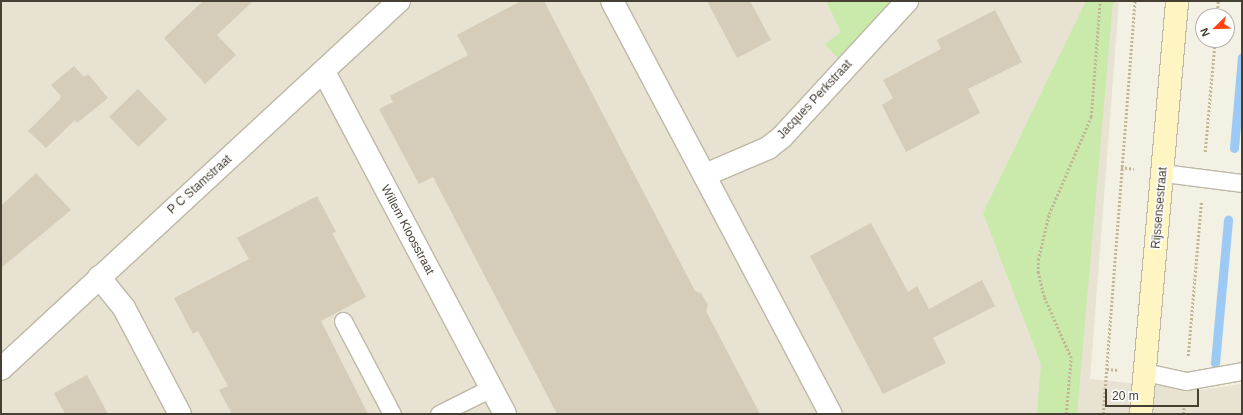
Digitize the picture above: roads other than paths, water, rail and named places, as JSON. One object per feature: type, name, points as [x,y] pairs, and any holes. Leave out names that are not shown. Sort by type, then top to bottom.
[{"type":"main road","name":"Rijssensestraat","points":[[1141,414],[1177,1]]},
{"type":"street","name":"P C Stamstraat","points":[[1,369],[99,277],[324,72],[399,1]]},
{"type":"street","points":[[612,1],[831,414]]},
{"type":"street","name":"Jacques Perkstraat","points":[[705,175],[768,148],[782,137],[907,1]]},
{"type":"street","name":"Willem Kloosstraat","points":[[324,72],[504,414]]},
{"type":"street","points":[[99,277],[124,308],[180,414]]},
{"type":"lane","points":[[1163,173],[1242,183]]},
{"type":"lane","points":[[343,321],[392,414]]},
{"type":"lane","points":[[1145,372],[1186,381],[1242,371]]},
{"type":"lane","points":[[440,414],[491,388]]},
{"type":"waterway","points":[[1234,148],[1242,57]]},
{"type":"waterway","points":[[1215,363],[1228,220]]}]
